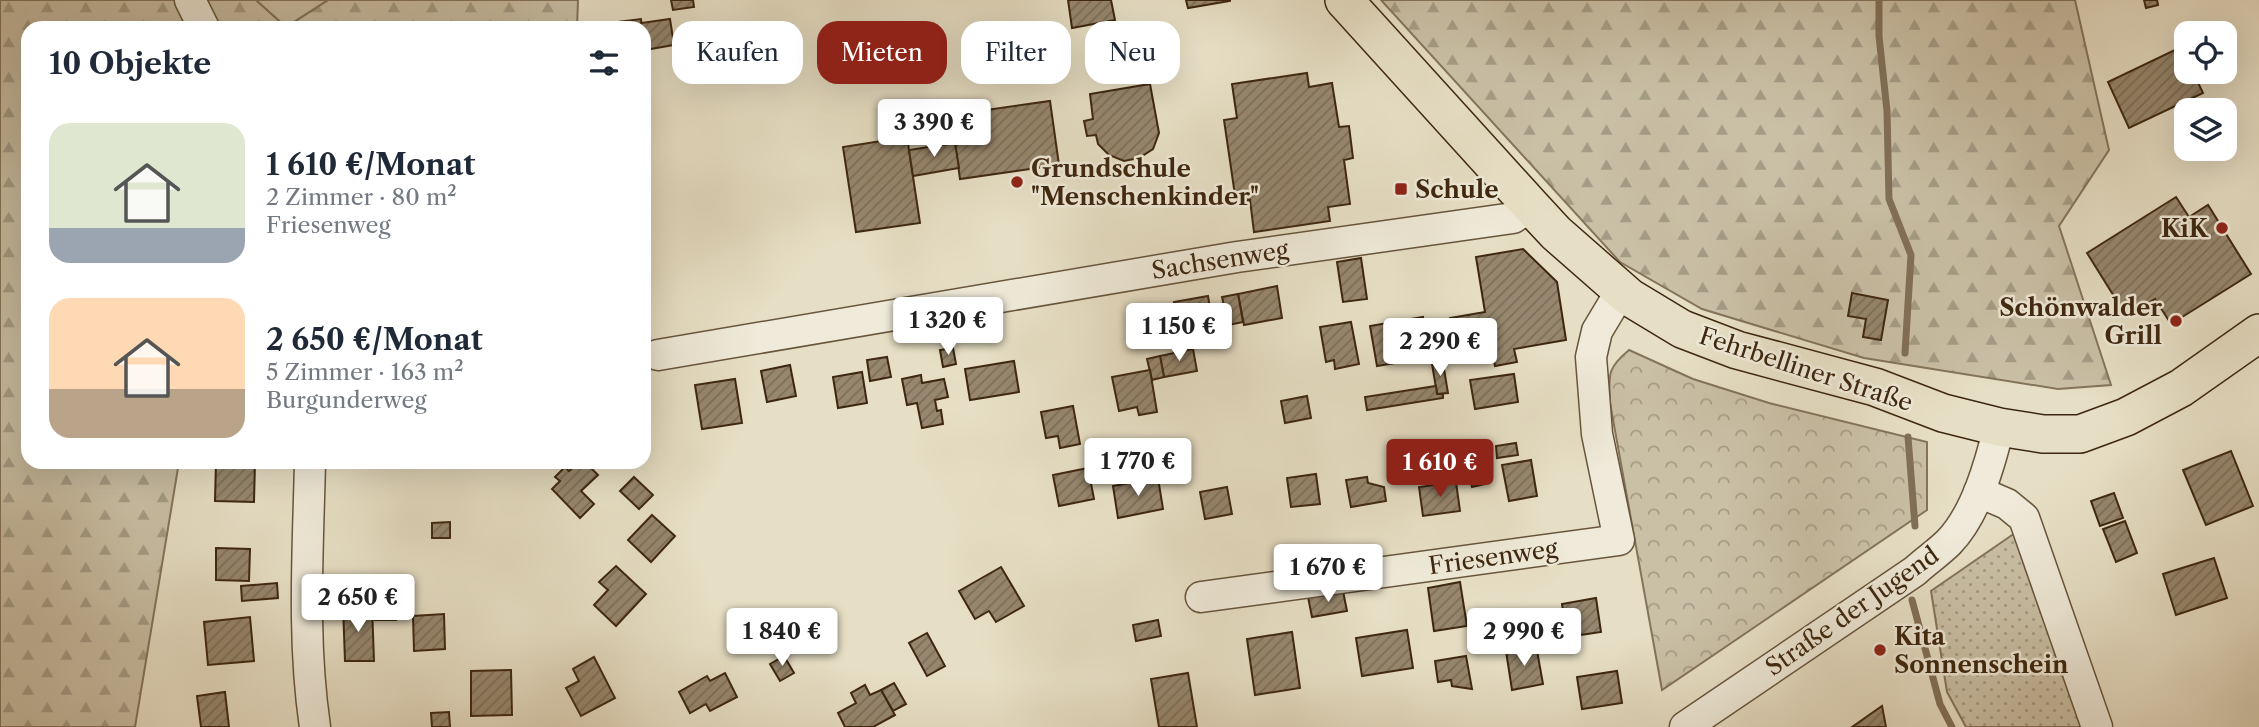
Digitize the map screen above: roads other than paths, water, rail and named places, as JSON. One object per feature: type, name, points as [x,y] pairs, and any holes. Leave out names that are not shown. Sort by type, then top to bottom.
[{"type":"main road","name":"Fehrbelliner Straße","points":[[1344,0],[1556,233],[1621,291],[1682,329],[1737,350],[1875,387],[1942,413],[1999,427],[2043,434],[2080,434],[2126,417],[2180,388],[2259,333]]},
{"type":"street","points":[[190,0],[200,21]]},
{"type":"street","name":"Sachsenweg","points":[[658,355],[1237,257],[1513,218],[1531,206]]},
{"type":"street","name":"Friesenweg","points":[[1201,597],[1619,540],[1597,434],[1591,357],[1597,331],[1621,291]]},
{"type":"street","name":"Straße der Jugend","points":[[1685,727],[1915,570],[1950,541],[1962,525],[1979,492],[1992,458],[1999,427]]},
{"type":"street","points":[[310,469],[306,603],[309,685],[315,727]]},
{"type":"street","points":[[1979,492],[2007,504],[2024,518],[2096,727]]},
{"type":"waterway","points":[[1879,0],[1879,36],[1887,111],[1889,199],[1911,255],[1905,353]]},
{"type":"waterway","points":[[1908,437],[1915,526]]},
{"type":"waterway","points":[[1912,600],[1940,704],[1952,727]]},
{"type":"place","name":"Grundschule \"Menschenkinder\"","points":[[1017,182]]},
{"type":"place","name":"Schule","points":[[1401,189]]},
{"type":"place","name":"KiK","points":[[2222,228]]},
{"type":"place","name":"Schönwalder Grill","points":[[2176,321]]},
{"type":"place","name":"Kita Sonnenschein","points":[[1880,650]]}]
